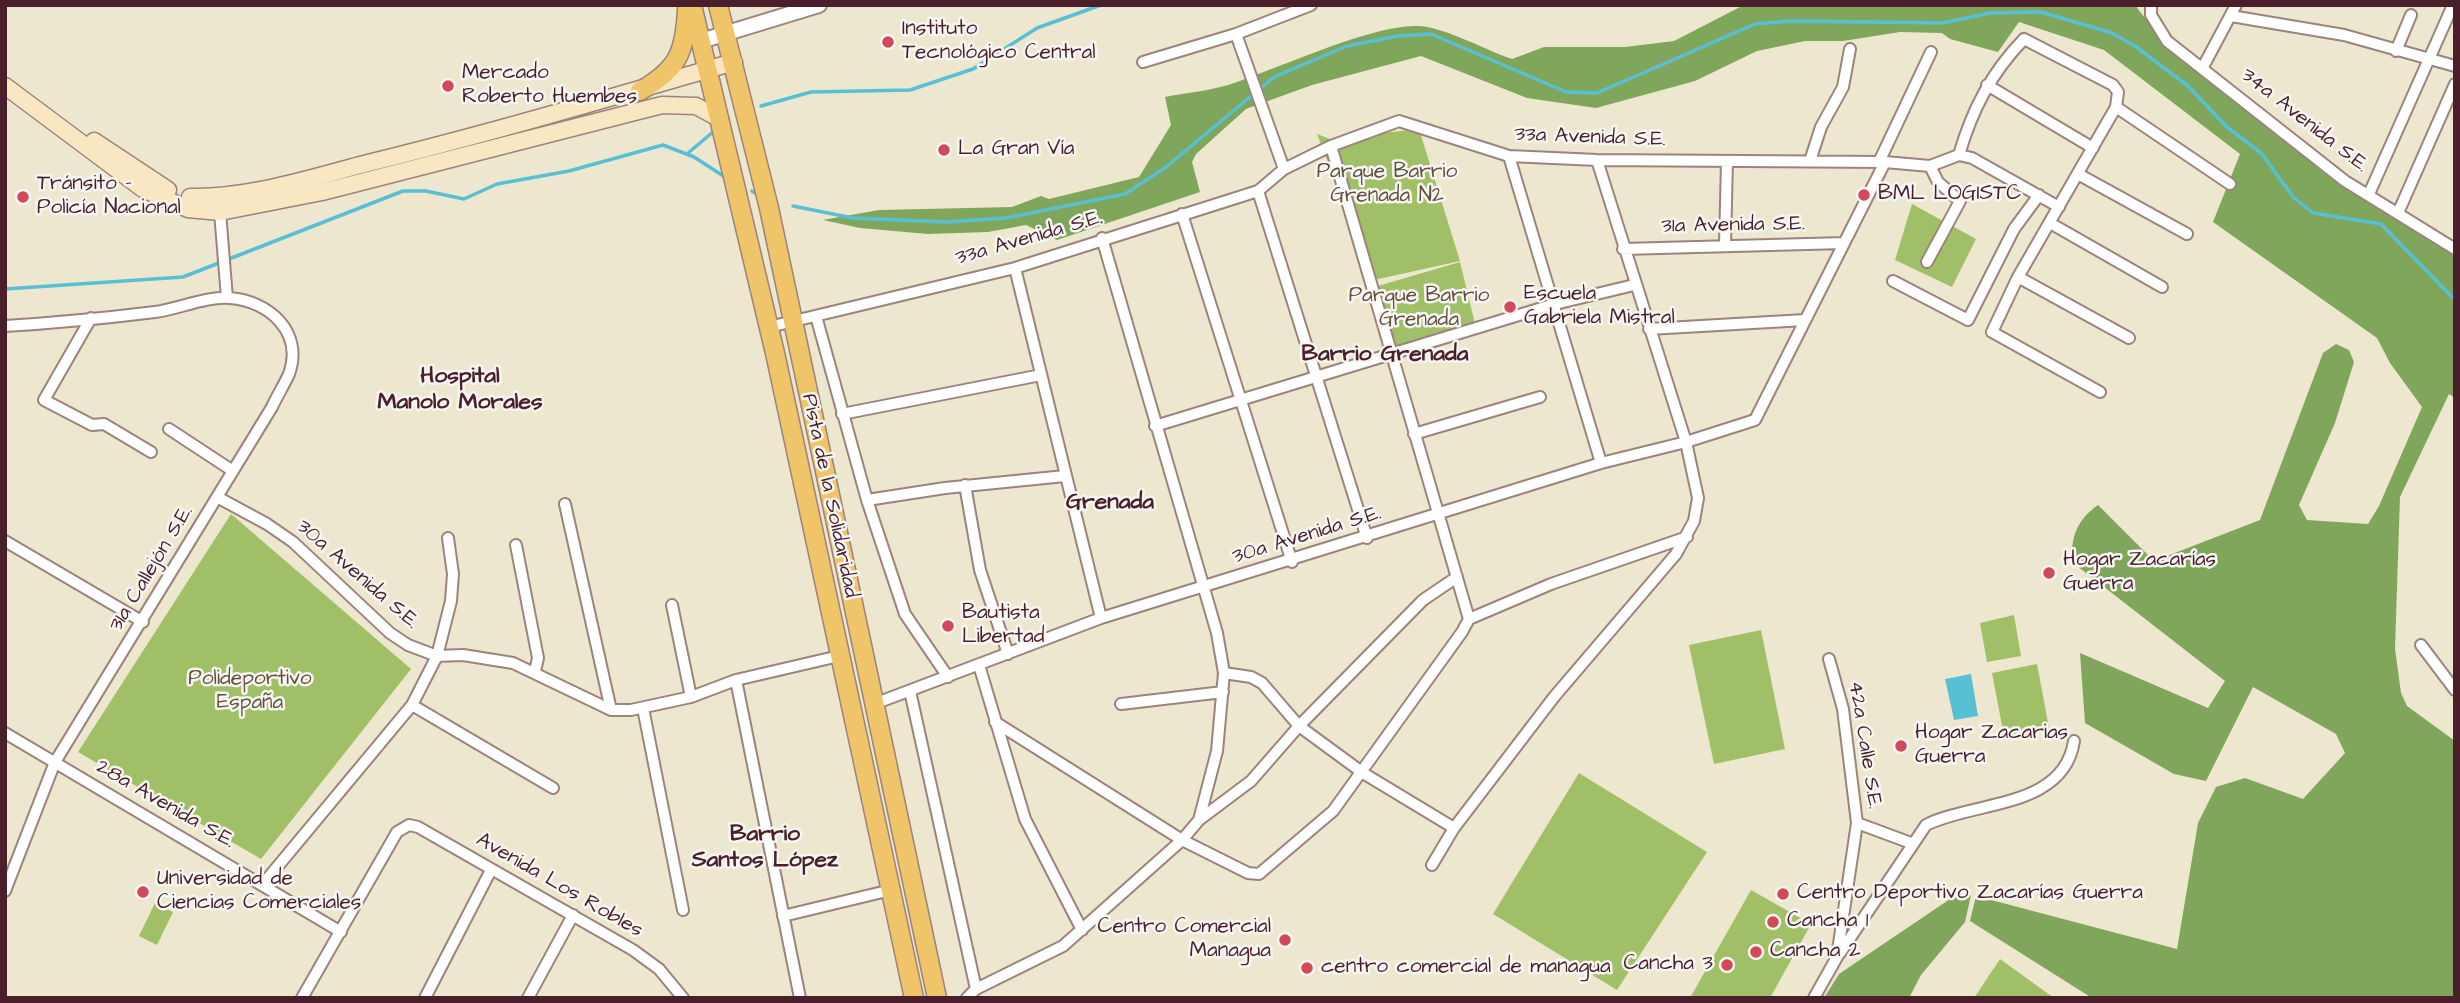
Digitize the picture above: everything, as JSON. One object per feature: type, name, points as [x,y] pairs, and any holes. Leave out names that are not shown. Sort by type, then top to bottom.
[{"type":"main road","name":"Pista de la Solidaridad","points":[[690,5],[701,41],[769,327],[914,998]]},
{"type":"main road","points":[[640,91],[670,71],[680,56],[690,5]]},
{"type":"main road","name":"Pista de la Solidaridad","points":[[718,5],[734,62],[793,321],[937,998]]},
{"type":"main road","points":[[190,197],[218,197],[252,191],[640,91],[734,62]]},
{"type":"main road","points":[[5,74],[133,169],[172,192],[215,206],[220,212]]},
{"type":"main road","points":[[5,86],[143,189],[188,209],[220,212],[322,192],[662,105],[696,106],[720,119]]},
{"type":"main road","points":[[220,212],[252,191]]},
{"type":"street","points":[[701,41],[819,5]]},
{"type":"street","points":[[1143,62],[1236,34],[1311,5]]},
{"type":"street","name":"34a Avenida S.E.","points":[[2151,5],[2151,16],[2162,37],[2203,66],[2345,181],[2454,247]]},
{"type":"street","points":[[2369,194],[2453,5]]},
{"type":"street","points":[[2203,66],[2233,10],[2344,35],[2455,66]]},
{"type":"street","points":[[2396,51],[2411,15]]},
{"type":"street","points":[[1236,34],[1284,169]]},
{"type":"street","points":[[2059,207],[1987,164],[1959,155],[1971,116],[1987,85],[2003,61],[2024,39],[2113,85],[2118,92],[2116,107],[2050,223],[2018,276],[1992,332],[2100,392]]},
{"type":"street","points":[[1810,161],[1821,127],[1843,87],[1850,49]]},
{"type":"street","points":[[1649,329],[1805,320],[1844,243],[1931,52]]},
{"type":"street","points":[[2398,213],[2455,84]]},
{"type":"street","points":[[1987,85],[2093,148]]},
{"type":"street","points":[[2116,107],[2230,184]]},
{"type":"street","name":"33a Avenida S.E.","points":[[769,327],[1014,268],[1102,238],[1258,191],[1284,169],[1331,146],[1399,121],[1509,156],[1597,160],[1882,162],[1930,166],[1959,155]]},
{"type":"street","points":[[1331,146],[1389,353],[1469,619]]},
{"type":"street","points":[[1509,156],[1601,463]]},
{"type":"street","points":[[1432,865],[1454,828],[1505,758],[1676,554],[1694,521],[1698,498],[1686,442],[1634,285],[1597,160]]},
{"type":"street","points":[[1725,245],[1727,161]]},
{"type":"street","points":[[1927,262],[1960,201],[1938,182],[1930,166]]},
{"type":"street","points":[[2078,174],[2187,234]]},
{"type":"street","points":[[1258,191],[1367,538]]},
{"type":"street","points":[[1893,281],[1968,320],[2014,229],[2039,195]]},
{"type":"street","points":[[5,326],[158,311],[227,298],[220,212]]},
{"type":"street","points":[[1182,214],[1292,562]]},
{"type":"street","points":[[2050,223],[2162,287]]},
{"type":"street","points":[[1102,238],[1217,633],[1224,673],[1217,751],[1199,820]]},
{"type":"street","name":"31a Avenida S.E.","points":[[1623,249],[1844,243]]},
{"type":"street","points":[[1014,268],[1101,618]]},
{"type":"street","points":[[2018,276],[2129,338]]},
{"type":"street","points":[[1155,426],[1555,304],[1634,285]]},
{"type":"street","name":"31a Callejón S.E.","points":[[5,891],[54,762],[143,622],[289,373],[291,338],[271,312],[247,301],[227,298]]},
{"type":"street","points":[[816,316],[867,500],[905,614],[948,677]]},
{"type":"street","points":[[92,318],[44,400],[92,425],[104,424],[151,452]]},
{"type":"street","name":"30a Avenida S.E.","points":[[874,704],[1101,618],[1292,562],[1601,463],[1686,442],[1755,420],[1805,320]]},
{"type":"street","points":[[842,414],[1041,375]]},
{"type":"street","points":[[1414,434],[1540,397]]},
{"type":"street","points":[[169,429],[233,471]]},
{"type":"street","points":[[867,500],[965,485],[1065,476]]},
{"type":"street","points":[[965,485],[980,570],[1008,654]]},
{"type":"street","name":"30a Avenida S.E.","points":[[217,497],[267,524],[293,542],[390,633],[408,645],[437,656],[463,655],[491,659],[535,671],[611,710]]},
{"type":"street","points":[[565,504],[611,710],[643,708],[691,697],[736,680],[839,656]]},
{"type":"street","points":[[995,723],[1182,840],[1248,873],[1259,873],[1323,822],[1363,773],[1469,619],[1551,584],[1687,537]]},
{"type":"street","points":[[263,884],[412,705],[437,656],[451,601],[453,574],[448,538]]},
{"type":"street","points":[[5,541],[143,622]]},
{"type":"street","points":[[516,545],[538,658],[535,671]]},
{"type":"street","points":[[967,998],[976,989],[1063,946],[1082,930],[1182,840],[1199,820],[1251,781],[1299,726],[1423,600],[1457,577]]},
{"type":"street","points":[[673,605],[691,697]]},
{"type":"street","points":[[2421,645],[2452,687]]},
{"type":"street","name":"42a Calle S.E.","points":[[1814,998],[1837,957],[1857,823],[1843,709],[1829,659]]},
{"type":"street","points":[[979,665],[1030,830],[1082,930]]},
{"type":"street","points":[[2452,687],[2455,672]]},
{"type":"street","points":[[1224,673],[1251,677],[1262,683],[1299,726],[1363,773],[1454,828]]},
{"type":"street","points":[[736,680],[800,998]]},
{"type":"street","points":[[910,691],[976,989]]},
{"type":"street","points":[[1121,704],[1223,692]]},
{"type":"street","points":[[412,705],[553,788]]},
{"type":"street","points":[[643,708],[683,910]]},
{"type":"street","name":"28a Avenida S.E.","points":[[5,733],[341,932]]},
{"type":"street","points":[[1837,957],[1926,825],[1949,814],[1998,807],[2026,795],[2059,775],[2071,760],[2074,741]]},
{"type":"street","points":[[1857,823],[1911,844]]},
{"type":"street","name":"Avenida Los Robles","points":[[341,932],[397,832],[404,826],[418,827],[573,915],[659,968],[683,998]]},
{"type":"street","points":[[425,998],[491,870]]},
{"type":"street","points":[[783,916],[891,890]]},
{"type":"street","points":[[528,998],[573,915]]},
{"type":"street","points":[[302,998],[341,932]]},
{"type":"green space","points":[[1744,5],[2136,5],[2167,39],[2197,66],[2330,171],[2373,199],[2455,241],[2455,398],[2449,394],[2400,497],[2395,649],[2401,693],[2407,706],[2455,741],[2455,998],[2092,998],[1970,921],[1976,896],[2177,949],[2198,823],[2216,787],[2245,778],[2303,799],[2345,753],[2336,734],[2253,687],[2206,781],[2174,774],[2085,723],[2080,653],[2208,708],[2225,681],[2072,562],[2074,536],[2085,517],[2098,505],[2154,561],[2260,520],[2323,353],[2336,344],[2349,350],[2354,362],[2335,423],[2299,505],[2307,520],[2368,524],[2379,506],[2422,407],[2390,363],[2377,338],[2213,222],[2240,154],[2104,50],[2019,22],[1998,52],[1950,39],[1942,33],[1900,32],[1843,41],[1805,41],[1757,51],[1695,81],[1596,108],[1527,98],[1421,56],[1312,85],[1246,109],[1196,154],[1192,162],[1200,192],[1057,240],[1026,225],[988,232],[928,234],[860,228],[823,220],[879,210],[1012,207],[1041,196],[1049,199],[1139,177],[1171,125],[1165,97],[1228,85],[1328,47],[1384,30],[1408,26],[1427,27],[1512,59],[1544,47],[1625,47],[1674,41]]},
{"type":"green space","name":"Parque Barrio Grenada N2","points":[[1419,129],[1460,261],[1374,280],[1317,134],[1330,139]]},
{"type":"green space","points":[[1912,204],[1976,239],[1952,287],[1895,260]]},
{"type":"green space","name":"Parque Barrio Grenada","points":[[1460,262],[1476,328],[1389,353],[1371,288]]},
{"type":"green space","name":"Polideportivo España","points":[[231,514],[411,669],[261,859],[78,752]]},
{"type":"green space","points":[[2014,615],[2021,656],[1987,662],[1980,623]]},
{"type":"green space","points":[[1761,630],[1785,749],[1714,764],[1689,645]]},
{"type":"green space","points":[[2037,664],[2049,728],[2004,736],[1992,673]]},
{"type":"green space","points":[[1579,773],[1707,852],[1617,990],[1493,914]]},
{"type":"green space","points":[[1751,890],[1811,924],[1770,998],[1690,998]]},
{"type":"green space","points":[[1971,895],[1965,922],[1921,975],[1909,998],[1824,998],[1839,974],[1953,897]]},
{"type":"green space","points":[[155,903],[173,912],[157,945],[139,936]]},
{"type":"green space","points":[[2000,959],[2054,998],[1974,998]]},
{"type":"water","points":[[1971,674],[1978,716],[1954,720],[1945,679]]},
{"type":"waterway","points":[[761,106],[811,92],[910,90],[973,69],[1037,28],[1101,5]]},
{"type":"waterway","points":[[793,206],[853,218],[946,222],[1006,218],[1125,194],[1166,167],[1274,77],[1347,46],[1398,36],[1431,34],[1566,92],[1597,93],[1755,24],[1790,21],[1943,23],[1990,13],[2041,12],[2112,33],[2135,46],[2188,86],[2227,127],[2262,154],[2293,197],[2313,213],[2381,224],[2455,300]]},
{"type":"waterway","points":[[688,153],[713,132]]},
{"type":"waterway","points":[[5,289],[183,277],[403,191],[426,191],[464,199],[497,184],[569,171],[663,145],[694,157],[725,177]]},
{"type":"place","name":"Instituto Tecnológico Central","points":[[888,42]]},
{"type":"place","name":"Mercado Roberto Huembes","points":[[448,86]]},
{"type":"place","name":"La Gran Vía","points":[[944,150]]},
{"type":"place","name":"BML LOGISTC","points":[[1864,195]]},
{"type":"place","name":"Tránsito - Policía Nacional","points":[[23,197]]},
{"type":"place","name":"Escuela Gabriela Mistral","points":[[1510,307]]},
{"type":"place","name":"Hogar Zacarías Guerra","points":[[2049,573]]},
{"type":"place","name":"Bautista Libertad","points":[[948,626]]},
{"type":"place","name":"Hogar Zacarias Guerra","points":[[1901,746]]},
{"type":"place","name":"Universidad de Ciencias Comerciales","points":[[143,892]]},
{"type":"place","name":"Centro Deportivo Zacarías Guerra","points":[[1783,894]]},
{"type":"place","name":"Cancha 1","points":[[1773,922]]},
{"type":"place","name":"Centro Comercial Managua","points":[[1285,940]]},
{"type":"place","name":"Cancha 2","points":[[1756,952]]},
{"type":"place","name":"Cancha 3","points":[[1727,965]]},
{"type":"place","name":"centro comercial de managua","points":[[1307,968]]},
{"type":"district","name":"Barrio Grenada","points":[[1385,355]]},
{"type":"district","name":"Hospital Manolo Morales","points":[[460,390]]},
{"type":"district","name":"Grenada","points":[[1110,503]]},
{"type":"district","name":"Barrio Santos López","points":[[765,848]]}]
